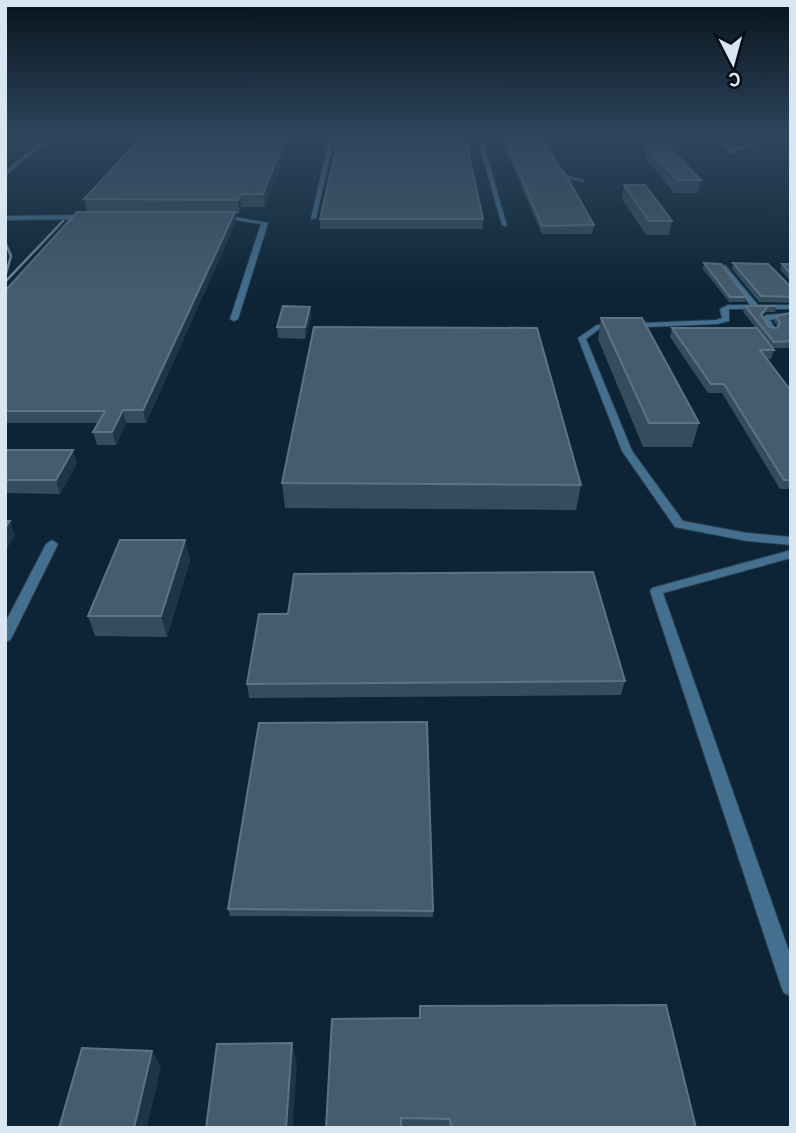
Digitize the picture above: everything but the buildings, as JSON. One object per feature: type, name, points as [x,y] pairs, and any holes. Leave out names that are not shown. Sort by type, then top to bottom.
[{"type":"lane","points":[[313,218],[320,190]]},
{"type":"lane","points":[[495,190],[505,225]]},
{"type":"lane","points":[[203,216],[230,216],[265,223],[233,319]]},
{"type":"lane","points":[[5,218],[98,217]]},
{"type":"lane","points":[[725,267],[756,307]]},
{"type":"lane","points":[[791,307],[728,307],[724,309],[726,319],[597,327],[582,338],[627,451],[679,524],[747,537],[791,541]]},
{"type":"lane","points":[[772,330],[766,320],[769,317],[791,315]]},
{"type":"lane","points":[[686,322],[693,331]]},
{"type":"lane","points":[[5,637],[52,544]]},
{"type":"lane","points":[[791,554],[656,592],[791,986]]},
{"type":"railway","points":[[5,282],[63,221]]},
{"type":"railway","points":[[5,242],[11,256],[5,277]]}]
